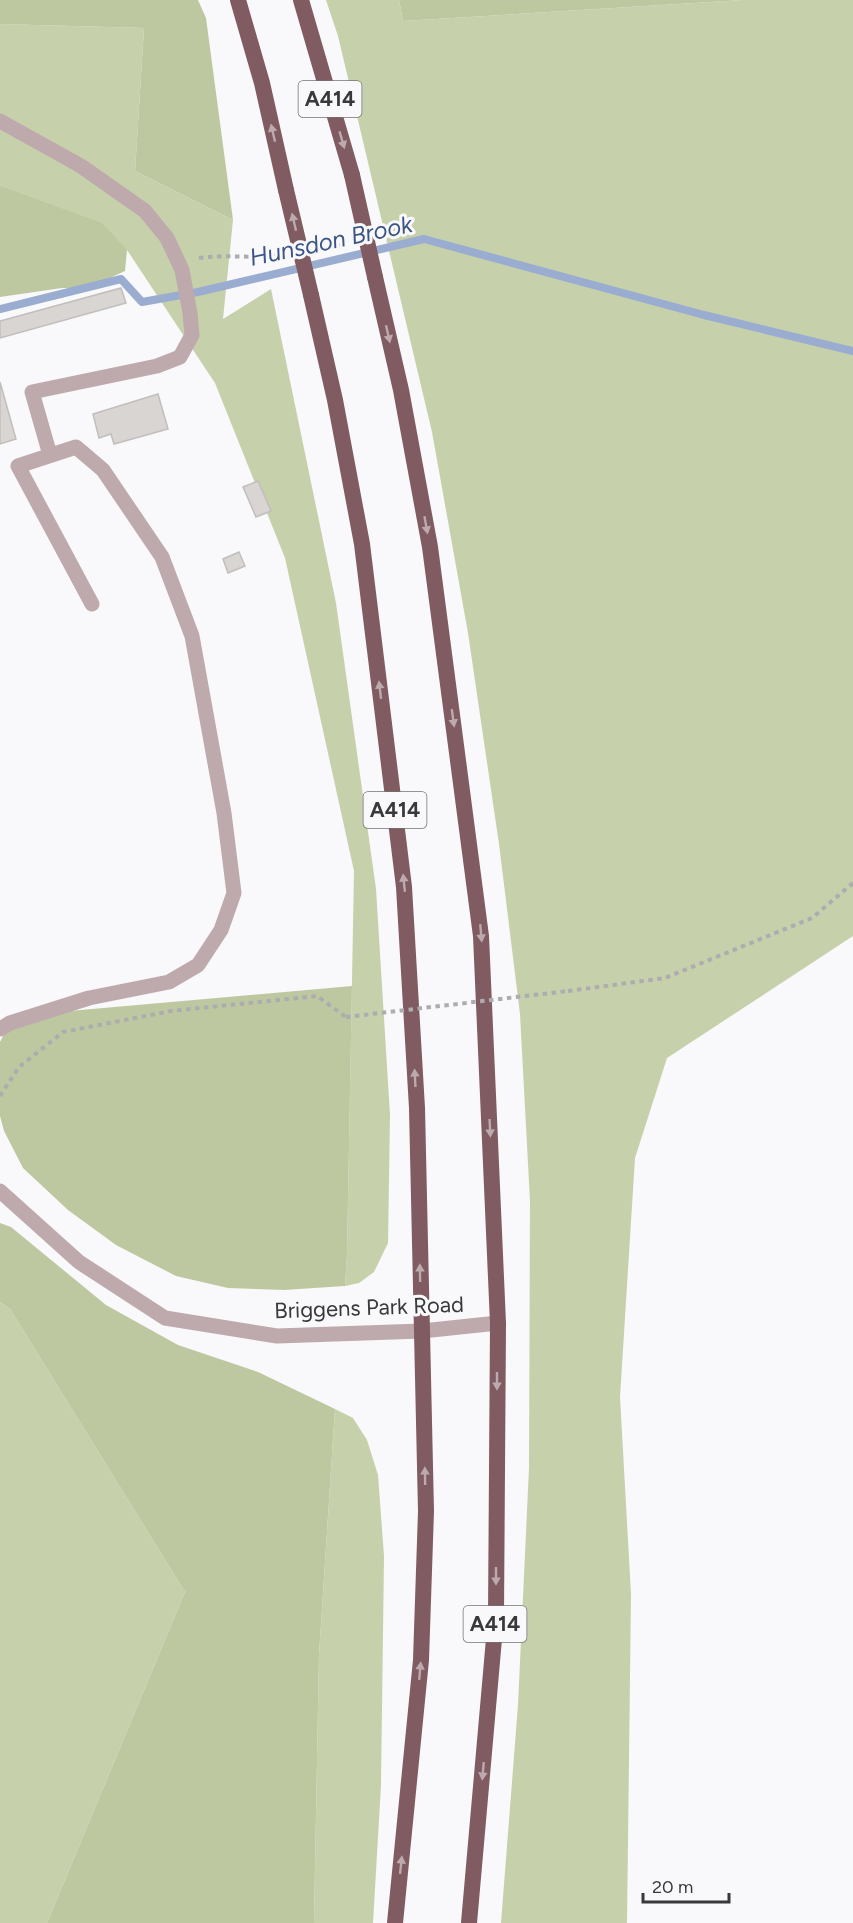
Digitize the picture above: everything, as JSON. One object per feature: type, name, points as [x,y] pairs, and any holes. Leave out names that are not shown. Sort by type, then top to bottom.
[{"type":"highway","name":"A414","points":[[238,0],[262,83],[335,400],[362,544],[404,887],[417,1108],[426,1511],[421,1660],[395,1923]]},
{"type":"highway","name":"A414","points":[[301,0],[352,175],[401,390],[430,547],[481,936],[498,1323],[496,1616],[469,1923]]},
{"type":"street","points":[[0,121],[81,166],[145,211],[167,237],[182,270],[189,304],[192,335],[180,357],[158,366],[32,392],[50,455]]},
{"type":"street","points":[[0,1029],[10,1023],[89,998],[169,982],[198,965],[221,930],[234,893],[224,813],[192,636],[162,557],[103,470],[76,447],[18,466],[92,604]]},
{"type":"street","name":"Briggens Park Road","points":[[0,1191],[80,1262],[165,1318],[277,1336],[422,1331],[498,1323]]},
{"type":"path","points":[[0,1096],[19,1067],[63,1032],[171,1011],[317,996],[346,1017],[665,978],[812,918],[853,883]]},
{"type":"green space","points":[[0,0],[198,0],[206,18],[233,220],[135,171],[144,28],[0,24]]},
{"type":"green space","points":[[326,0],[399,0],[403,21],[743,0],[853,0],[853,936],[667,1058],[635,1158],[620,1397],[631,1594],[627,1923],[501,1923],[518,1705],[529,1468],[530,1201],[520,1014],[499,844],[468,633],[432,432],[338,36]]},
{"type":"green space","points":[[399,0],[743,0],[403,21]]},
{"type":"green space","points":[[0,24],[144,28],[135,171],[233,220],[223,319],[271,289],[336,603],[376,889],[390,1115],[388,1243],[374,1272],[359,1283],[345,1286],[354,871],[285,558],[215,383],[127,250],[0,192]]},
{"type":"green space","points":[[0,186],[102,223],[127,250],[125,271],[88,288],[62,288],[0,297]]},
{"type":"green space","points":[[352,986],[345,1286],[284,1290],[228,1288],[176,1276],[116,1245],[68,1210],[23,1168],[4,1131],[0,1116],[0,1042],[13,1016]]},
{"type":"green space","points":[[0,1223],[11,1227],[106,1305],[178,1345],[258,1372],[335,1409],[319,1655],[314,1923],[47,1923],[185,1592],[10,1309],[0,1302]]},
{"type":"green space","points":[[0,1302],[10,1309],[185,1592],[47,1923],[0,1923]]},
{"type":"green space","points":[[335,1409],[353,1418],[367,1440],[378,1475],[384,1556],[381,1785],[373,1923],[314,1923],[319,1655]]},
{"type":"building","points":[[121,288],[126,303],[0,338],[0,321]]},
{"type":"building","points":[[0,382],[16,439],[0,444]]},
{"type":"building","points":[[158,394],[168,429],[114,444],[111,434],[99,438],[93,414]]},
{"type":"building","points":[[258,481],[271,511],[256,517],[243,487]]},
{"type":"building","points":[[239,552],[245,566],[228,573],[223,559]]},
{"type":"waterway","name":"Hunsdon Brook","points":[[0,309],[121,279],[142,302],[198,292],[424,239],[704,315],[853,351]]}]
